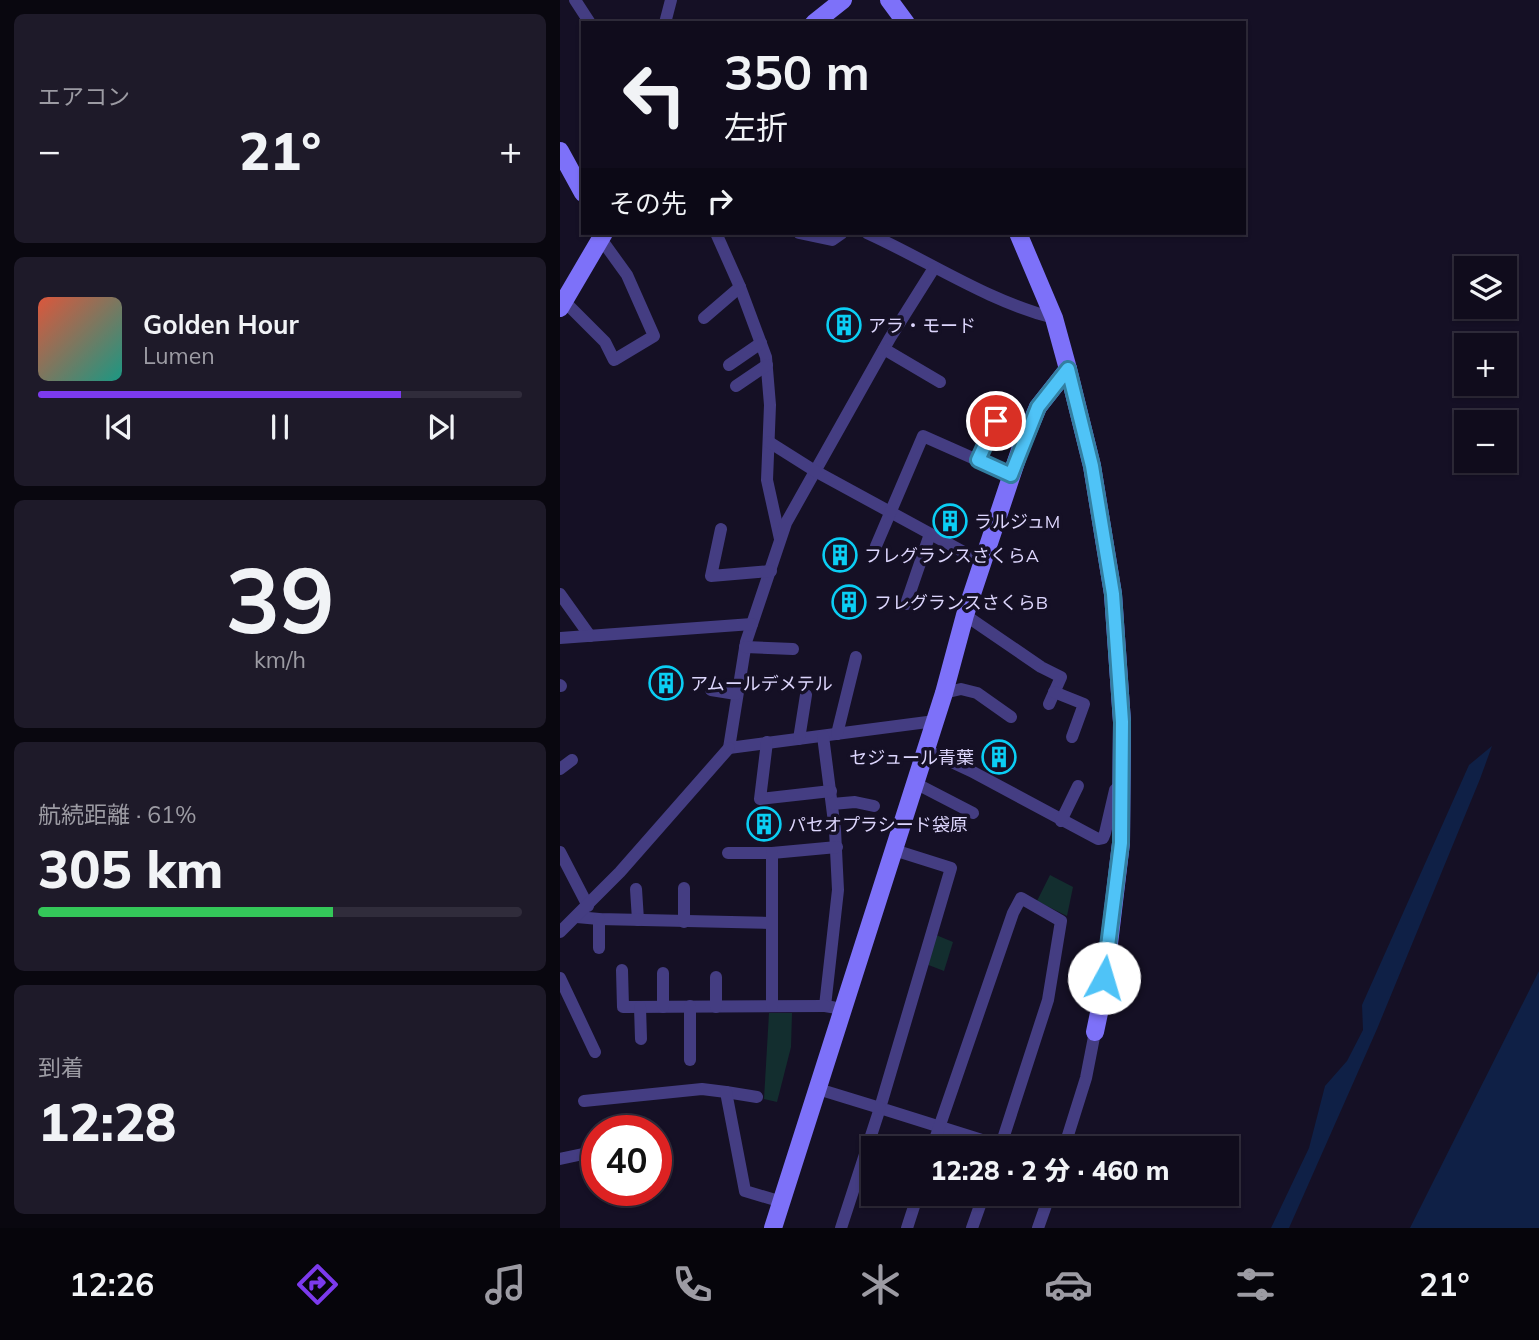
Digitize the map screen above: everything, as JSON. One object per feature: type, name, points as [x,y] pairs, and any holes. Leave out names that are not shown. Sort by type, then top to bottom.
[{"type":"street","points":[[575,0],[589,21]]},
{"type":"street","points":[[890,0],[905,21]]},
{"type":"street","points":[[665,21],[669,2]]},
{"type":"street","points":[[816,21],[833,3]]},
{"type":"street","points":[[560,151],[581,189]]},
{"type":"street","points":[[602,235],[562,305],[605,342],[614,360],[653,336],[627,275],[604,235]]},
{"type":"street","points":[[717,235],[740,287],[767,365],[770,405],[767,480],[780,540]]},
{"type":"street","points":[[808,235],[832,240],[839,235]]},
{"type":"street","points":[[871,235],[1026,311],[1054,318]]},
{"type":"street","points":[[1019,235],[1054,318],[1092,466],[1113,594],[1122,722],[1121,843],[1102,995],[1086,1078],[1068,1136]]},
{"type":"street","points":[[560,933],[588,906],[729,748],[745,647],[786,523],[884,349],[934,268]]},
{"type":"street","points":[[704,318],[740,287]]},
{"type":"street","points":[[729,365],[761,342]]},
{"type":"street","points":[[884,349],[940,382]]},
{"type":"street","points":[[736,386],[767,365]]},
{"type":"street","points":[[834,1007],[894,850],[944,693],[965,615],[1011,475],[1038,407],[1068,369]]},
{"type":"street","points":[[978,460],[1005,401]]},
{"type":"street","points":[[876,546],[923,436],[1011,475]]},
{"type":"street","points":[[769,442],[815,471],[982,562]]},
{"type":"street","points":[[721,529],[711,576],[771,571]]},
{"type":"street","points":[[906,604],[930,534]]},
{"type":"street","points":[[560,594],[590,636]]},
{"type":"street","points":[[965,615],[1041,667],[1061,677],[1051,698],[1084,704],[1078,730]]},
{"type":"street","points":[[560,638],[752,624]]},
{"type":"street","points":[[745,647],[793,649]]},
{"type":"street","points":[[837,734],[856,657]]},
{"type":"street","points":[[944,693],[961,689],[978,693],[1011,717]]},
{"type":"street","points":[[711,690],[736,694]]},
{"type":"street","points":[[799,739],[806,695]]},
{"type":"street","points":[[729,748],[935,722]]},
{"type":"street","points":[[774,1228],[818,1089],[834,1007],[837,847],[823,736]]},
{"type":"street","points":[[767,742],[760,799],[832,798],[874,806]]},
{"type":"street","points":[[926,750],[1098,839],[1103,838],[1115,790],[1121,784]]},
{"type":"street","points":[[560,769],[572,760]]},
{"type":"street","points":[[915,783],[973,813]]},
{"type":"street","points":[[1061,821],[1078,786]]},
{"type":"street","points":[[728,853],[772,853],[837,847]]},
{"type":"street","points":[[841,1228],[880,1108],[951,868],[894,850]]},
{"type":"street","points":[[560,852],[588,906]]},
{"type":"street","points":[[772,853],[772,1006]]},
{"type":"street","points":[[684,888],[684,922]]},
{"type":"street","points":[[636,889],[638,920]]},
{"type":"street","points":[[936,1136],[1013,913],[1021,898],[1061,920],[1048,1000],[1004,1136]]},
{"type":"street","points":[[577,917],[771,923]]},
{"type":"street","points":[[599,919],[599,948]]},
{"type":"street","points":[[622,970],[623,1007],[834,1007]]},
{"type":"street","points":[[663,973],[663,1007]]},
{"type":"street","points":[[560,978],[595,1052]]},
{"type":"street","points":[[716,978],[716,1007]]},
{"type":"street","points":[[690,1006],[690,1060]]},
{"type":"street","points":[[640,1007],[641,1039]]},
{"type":"street","points":[[584,1101],[702,1089],[757,1097]]},
{"type":"street","points":[[818,1089],[966,1136]]},
{"type":"street","points":[[726,1092],[745,1191],[782,1202]]},
{"type":"street","points":[[560,1159],[581,1154]]},
{"type":"street","points":[[907,1228],[914,1206]]},
{"type":"street","points":[[972,1228],[980,1206]]},
{"type":"street","points":[[1038,1228],[1045,1206]]},
{"type":"green space","points":[[1050,875],[1073,887],[1067,916],[1037,901]]},
{"type":"green space","points":[[936,935],[953,942],[944,971],[926,964]]},
{"type":"green space","points":[[769,1013],[792,1013],[791,1047],[777,1102],[764,1099]]},
{"type":"water","points":[[1492,746],[1377,1029],[1289,1228],[1271,1228],[1309,1148],[1325,1086],[1347,1061],[1363,1030],[1362,1005],[1469,765]]},
{"type":"water","points":[[1539,971],[1539,1228],[1410,1228]]},
{"type":"place","name":"アラ・モード","points":[[844,325]]},
{"type":"place","name":"ラルジュM","points":[[950,521]]},
{"type":"place","name":"フレグランスさくらA","points":[[840,555]]},
{"type":"place","name":"フレグランスさくらB","points":[[849,602]]},
{"type":"place","name":"アムールデメテル","points":[[666,683]]},
{"type":"place","name":"セジュール青葉","points":[[999,757]]},
{"type":"place","name":"パセオプラシード袋原","points":[[764,824]]},
{"type":"route","points":[[996,421],[978,460],[1011,475],[1038,407],[1068,369],[1092,466],[1113,594],[1122,722],[1121,843],[1104,978]]}]
